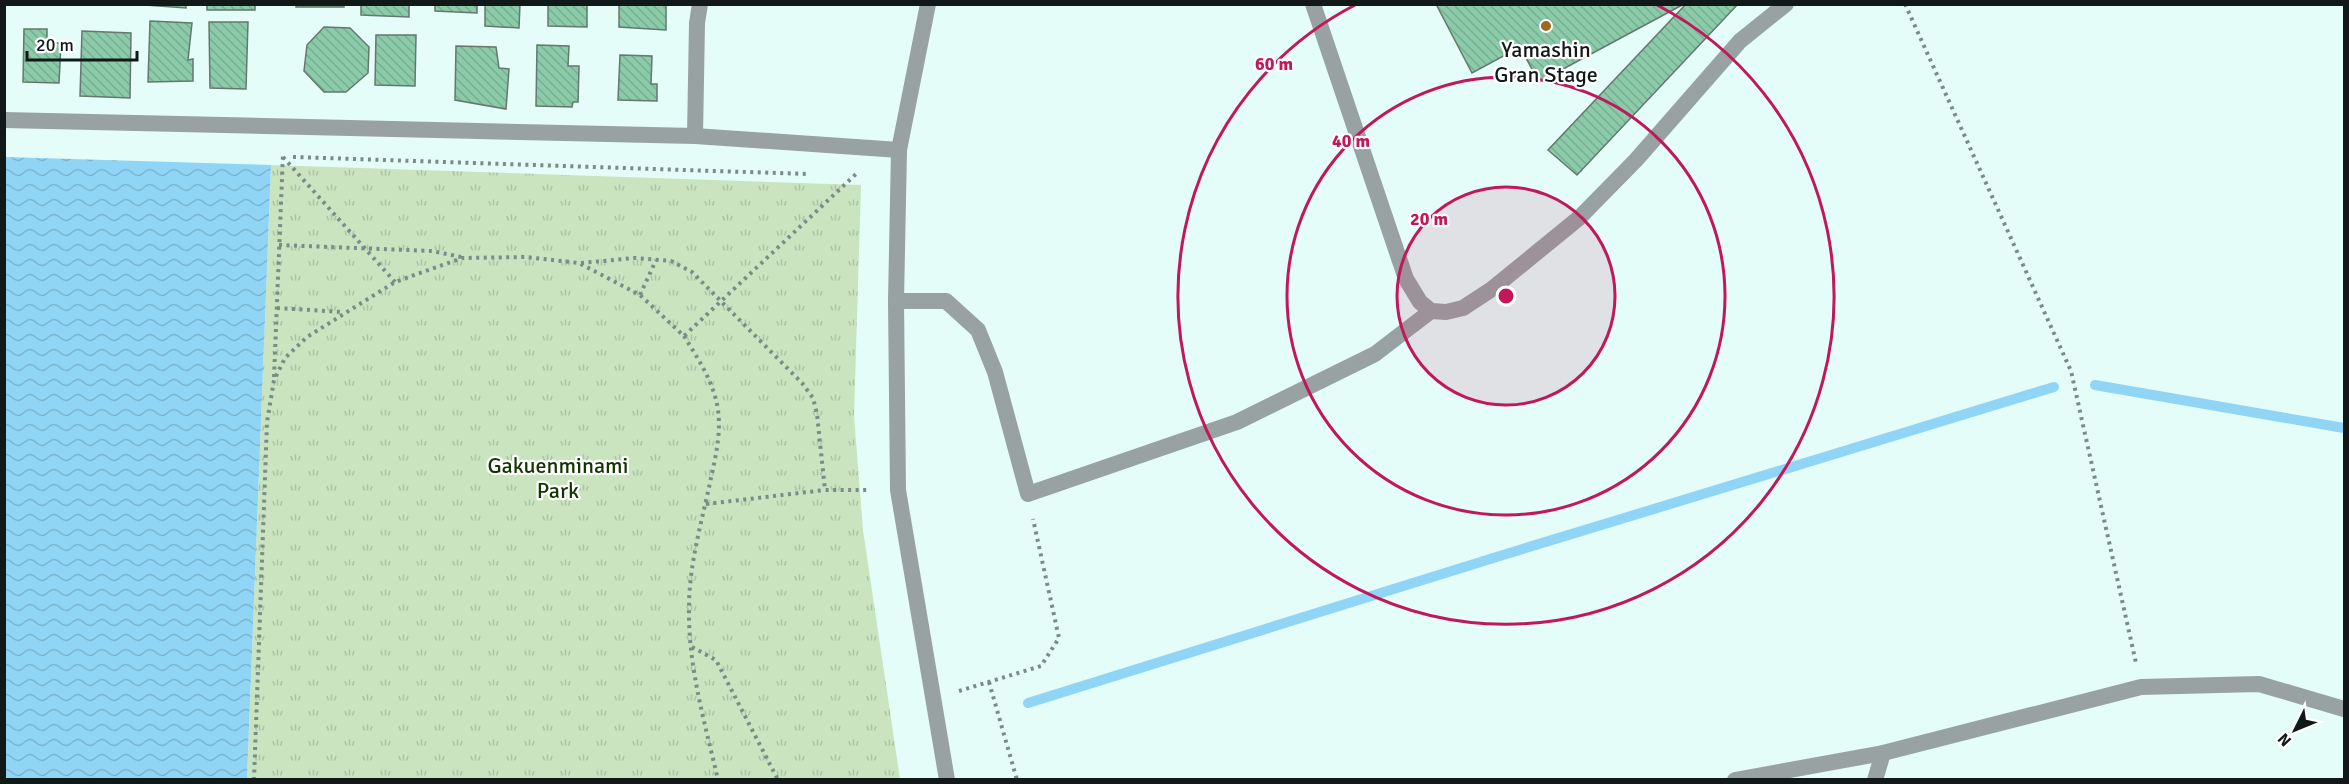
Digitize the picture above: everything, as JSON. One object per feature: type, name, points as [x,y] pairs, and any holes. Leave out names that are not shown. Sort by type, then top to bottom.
[{"type":"street","points":[[695,136],[697,23],[700,4]]},
{"type":"street","points":[[928,4],[899,150],[896,301],[898,490],[947,780]]},
{"type":"street","points":[[1313,4],[1406,279],[1420,302],[1431,311],[1446,312],[1463,308],[1492,289],[1579,218],[1636,160],[1740,41],[1786,4]]},
{"type":"street","points":[[4,120],[695,136],[899,150]]},
{"type":"street","points":[[896,301],[946,302],[978,330],[994,372],[1028,494],[1237,422],[1375,354],[1431,311]]},
{"type":"street","points":[[1735,780],[1883,753],[2141,687],[2259,684],[2344,709]]},
{"type":"street","points":[[1875,780],[1883,753]]},
{"type":"path","points":[[1905,4],[2071,371],[2141,687]]},
{"type":"path","points":[[254,780],[267,422],[274,380],[284,126]]},
{"type":"path","points":[[684,336],[864,167],[865,147]]},
{"type":"path","points":[[271,156],[808,174]]},
{"type":"path","points":[[283,156],[394,282]]},
{"type":"path","points":[[843,175],[855,175]]},
{"type":"path","points":[[279,245],[432,251],[462,258],[526,257],[579,263],[635,258],[671,261],[692,272],[802,383],[813,398],[817,414],[825,490]]},
{"type":"path","points":[[274,380],[285,358],[292,351],[307,337],[344,312],[394,282],[462,258]]},
{"type":"path","points":[[640,295],[656,260]]},
{"type":"path","points":[[579,263],[640,295],[684,336],[706,372],[718,409],[717,449],[692,563],[689,608],[695,678],[717,780]]},
{"type":"path","points":[[277,308],[344,312]]},
{"type":"path","points":[[706,504],[825,490],[898,490]]},
{"type":"path","points":[[933,699],[1041,666],[1059,638],[1028,494]]},
{"type":"path","points":[[691,647],[717,660],[778,780]]},
{"type":"path","points":[[989,682],[1017,780]]},
{"type":"green space","name":"Gakuenminami Park","points":[[271,165],[861,185],[854,416],[863,530],[900,779],[247,779]]},
{"type":"water","points":[[5,157],[271,165],[247,779],[5,779]]},
{"type":"building","points":[[131,4],[186,4],[186,8]]},
{"type":"building","points":[[207,4],[255,4],[255,10],[207,10]]},
{"type":"building","points":[[296,4],[344,4],[344,7],[296,7]]},
{"type":"building","points":[[361,4],[409,4],[409,17],[361,15]]},
{"type":"building","points":[[435,4],[477,4],[477,13],[435,11]]},
{"type":"building","points":[[485,4],[520,4],[519,28],[485,26]]},
{"type":"building","points":[[548,4],[587,4],[587,27],[548,26]]},
{"type":"building","points":[[619,4],[666,4],[666,30],[619,27]]},
{"type":"building","name":"Yamashin Gran Stage","points":[[1436,4],[1684,4],[1539,82],[1520,47],[1472,73]]},
{"type":"building","name":"Yamashin Gran Stage","points":[[1686,4],[1738,4],[1577,175],[1548,150]]},
{"type":"building","points":[[150,21],[192,23],[188,60],[193,59],[193,81],[148,82]]},
{"type":"building","points":[[209,22],[248,22],[246,89],[210,88]]},
{"type":"building","points":[[324,27],[350,28],[369,47],[368,73],[346,92],[324,92],[304,71],[307,45]]},
{"type":"building","points":[[24,29],[47,29],[47,43],[61,43],[59,83],[23,82]]},
{"type":"building","points":[[82,31],[131,33],[130,98],[80,96]]},
{"type":"building","points":[[376,35],[416,35],[415,86],[375,85]]},
{"type":"building","points":[[537,45],[569,46],[568,66],[579,66],[578,102],[573,102],[572,107],[536,106]]},
{"type":"building","points":[[456,46],[496,47],[499,68],[509,69],[506,109],[455,100]]},
{"type":"building","points":[[620,55],[652,56],[651,84],[657,84],[657,101],[618,100]]},
{"type":"waterway","points":[[2095,385],[2344,428]]},
{"type":"waterway","points":[[1028,703],[2054,387]]},
{"type":"place","name":"Yamashin Gran Stage","points":[[1546,26]]}]
